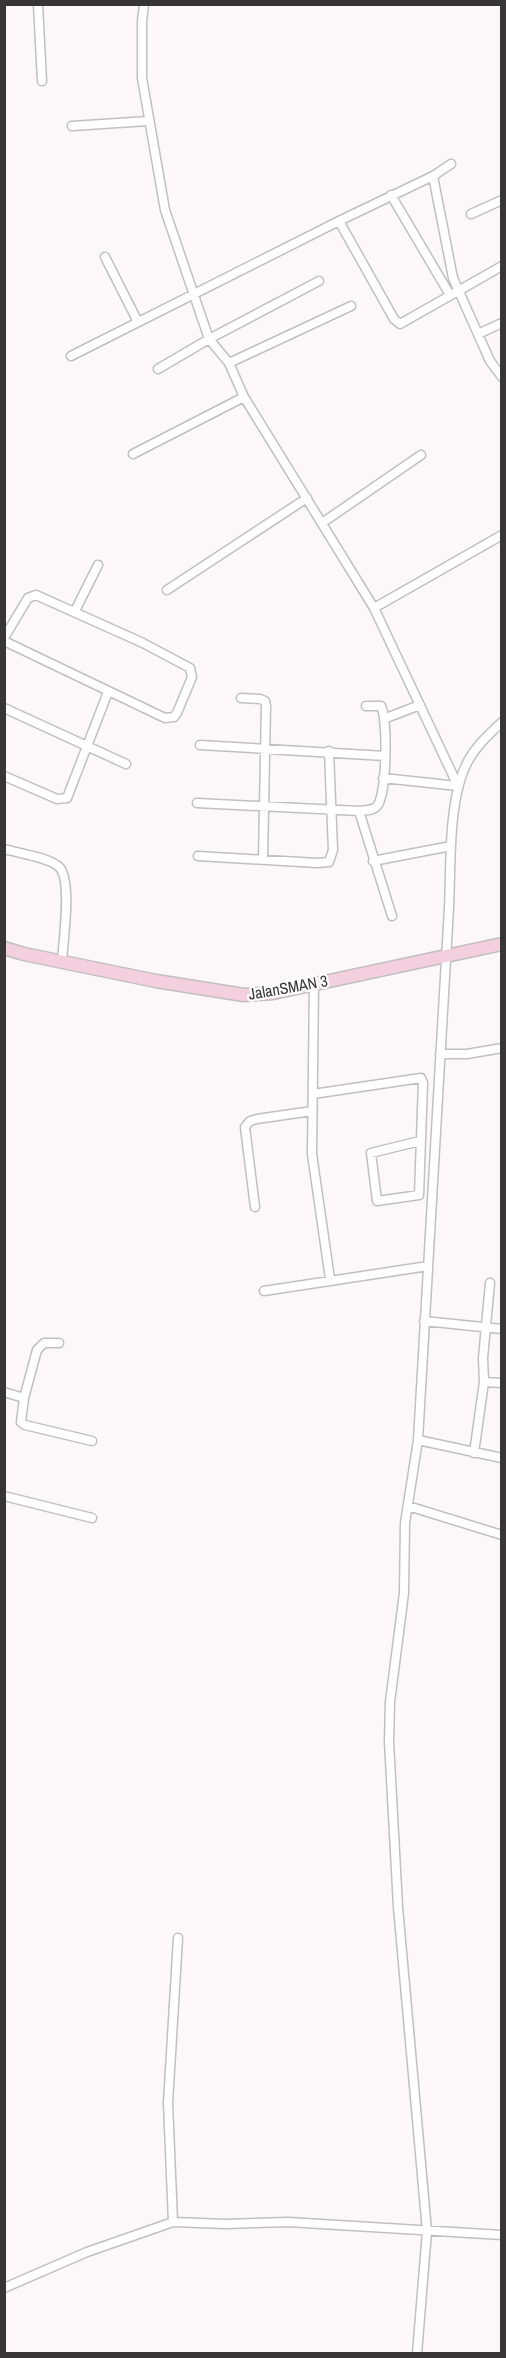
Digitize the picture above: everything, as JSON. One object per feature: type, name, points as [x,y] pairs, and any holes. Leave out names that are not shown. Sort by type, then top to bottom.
[{"type":"street","points":[[38,4],[42,81]]},
{"type":"street","points":[[144,4],[142,78],[165,210],[209,339],[229,363],[244,397],[374,608],[458,786]]},
{"type":"street","points":[[72,126],[148,121]]},
{"type":"street","points":[[71,356],[339,220],[433,176],[451,164]]},
{"type":"street","points":[[433,176],[454,292]]},
{"type":"street","points":[[392,195],[454,292],[478,334],[490,361],[501,377]]},
{"type":"street","points":[[471,214],[501,201]]},
{"type":"street","points":[[339,220],[394,319],[400,324],[501,266]]},
{"type":"street","points":[[105,257],[138,322]]},
{"type":"street","points":[[158,369],[209,339],[319,281]]},
{"type":"street","points":[[229,363],[351,306]]},
{"type":"street","points":[[478,334],[501,323]]},
{"type":"street","points":[[133,454],[244,397]]},
{"type":"street","points":[[322,523],[421,454]]},
{"type":"street","points":[[167,590],[307,498]]},
{"type":"street","points":[[374,608],[501,535]]},
{"type":"street","points":[[75,611],[98,565]]},
{"type":"street","points":[[31,596],[43,598],[143,643],[190,668],[192,677],[177,713],[170,718],[165,718],[4,640],[31,596]]},
{"type":"street","points":[[4,776],[63,800],[70,793],[108,692]]},
{"type":"street","points":[[241,698],[264,701],[266,748],[263,859]]},
{"type":"street","points":[[386,718],[420,705]]},
{"type":"street","points":[[197,803],[359,811],[377,807],[383,778],[386,718],[381,706],[366,706]]},
{"type":"street","points":[[4,708],[126,764]]},
{"type":"street","points":[[417,2354],[427,2231],[405,1993],[389,1742],[390,1702],[404,1593],[405,1523],[418,1440],[451,846],[458,786],[467,764],[479,745],[501,722]]},
{"type":"street","points":[[200,745],[385,756]]},
{"type":"street","points":[[198,856],[317,864],[330,862],[333,850],[329,751]]},
{"type":"street","points":[[383,778],[458,786]]},
{"type":"street","points":[[359,811],[392,916]]},
{"type":"street","points":[[374,861],[451,846]]},
{"type":"street","points":[[4,849],[53,863],[62,870],[66,886],[62,961]]},
{"type":"street","name":"JalanSMAN 3","points":[[4,948],[156,981],[244,995],[273,993],[501,944]]},
{"type":"street","points":[[314,983],[312,1154],[330,1279]]},
{"type":"street","points":[[440,1054],[467,1054],[501,1048]]},
{"type":"street","points":[[313,1094],[421,1078],[423,1083],[419,1196],[377,1201],[371,1153],[420,1141]]},
{"type":"street","points":[[255,1207],[245,1127],[250,1121],[257,1119],[312,1112]]},
{"type":"street","points":[[264,1291],[330,1279],[428,1266]]},
{"type":"street","points":[[474,1453],[484,1382],[489,1283]]},
{"type":"street","points":[[424,1321],[501,1329]]},
{"type":"street","points":[[59,1342],[44,1343],[37,1350],[24,1398],[21,1422],[25,1425],[92,1441]]},
{"type":"street","points":[[484,1382],[501,1383]]},
{"type":"street","points":[[4,1392],[24,1398]]},
{"type":"street","points":[[418,1440],[501,1458]]},
{"type":"street","points":[[4,1496],[92,1518]]},
{"type":"street","points":[[408,1506],[501,1535]]},
{"type":"street","points":[[173,2222],[168,2103],[178,1938]]},
{"type":"street","points":[[4,2288],[87,2252],[173,2222],[226,2224],[288,2222],[501,2235]]}]
